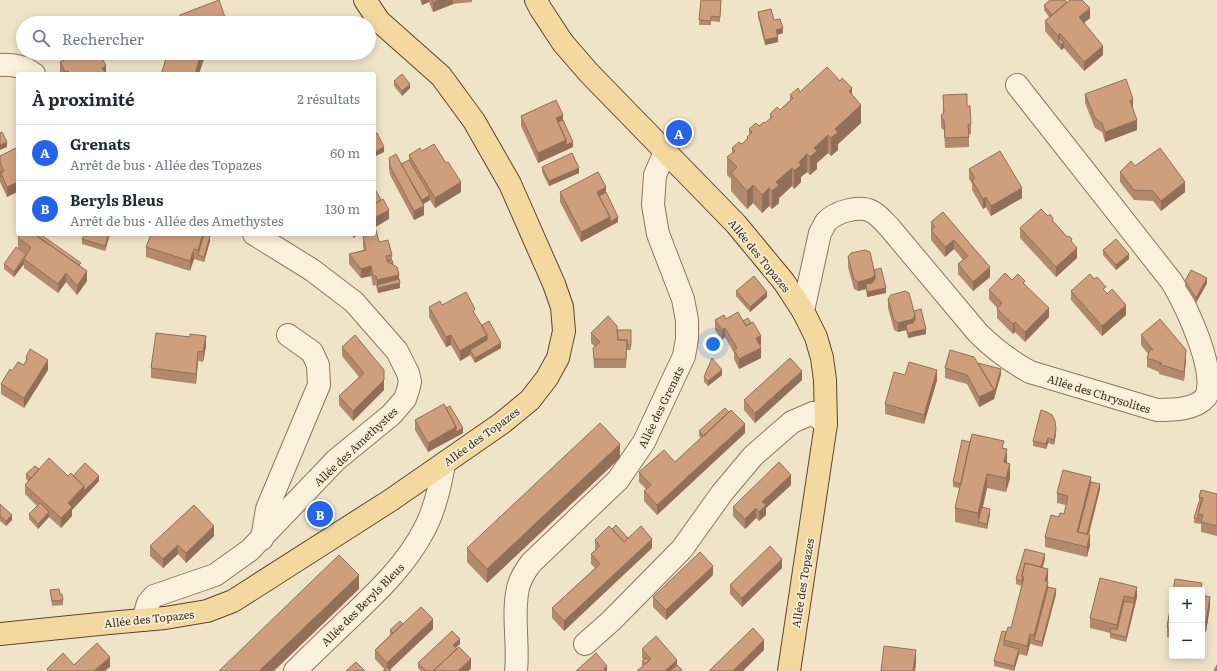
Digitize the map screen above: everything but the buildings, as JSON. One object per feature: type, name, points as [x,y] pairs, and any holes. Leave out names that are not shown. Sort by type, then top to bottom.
[{"type":"main road","name":"Allée des Topazes","points":[[365,0],[376,16]]},
{"type":"main road","name":"Allée des Topazes","points":[[536,0],[563,43],[585,68],[736,224],[784,282],[803,311],[816,338],[822,358],[826,394],[826,424],[789,671]]},
{"type":"main road","name":"Allée des Topazes","points":[[0,634],[165,618],[207,611],[233,601],[391,500],[444,464],[530,400],[547,378],[558,358],[564,331],[562,307],[554,284],[510,184],[474,121],[441,76],[379,21],[376,16]]},
{"type":"street","points":[[0,65],[23,67],[31,72]]},
{"type":"street","name":"Allée des Chrysolites","points":[[803,311],[820,233],[826,222],[836,216],[858,209],[870,211],[890,228],[978,333],[993,348],[1011,362],[1030,372],[1157,410],[1177,410],[1195,404],[1206,397],[1212,382],[1212,368],[1208,353],[1191,316],[1172,282],[1017,85]]},
{"type":"street","name":"Allée des Grenats","points":[[516,671],[515,617],[518,588],[522,575],[530,563],[618,480],[644,442],[684,356],[687,339],[687,320],[683,299],[658,234],[653,205],[655,175],[665,152]]},
{"type":"street","name":"Allée des Amethystes","points":[[143,620],[148,603],[154,596],[215,575],[250,550],[336,460],[391,414],[405,399],[408,390],[410,382],[407,369],[397,351],[354,302],[312,270],[257,236]]},
{"type":"street","points":[[262,539],[267,509],[319,385],[318,365],[312,352],[288,335]]},
{"type":"street","points":[[585,644],[612,621],[682,549],[722,493],[754,456],[792,422],[813,413],[826,424]]},
{"type":"street","name":"Allée des Beryls Bleus","points":[[295,671],[380,589],[405,560],[424,531],[433,510],[444,464]]},
{"type":"place","name":"Grenats","points":[[679,133]]},
{"type":"place","name":"Beryls Bleus","points":[[320,514]]}]
